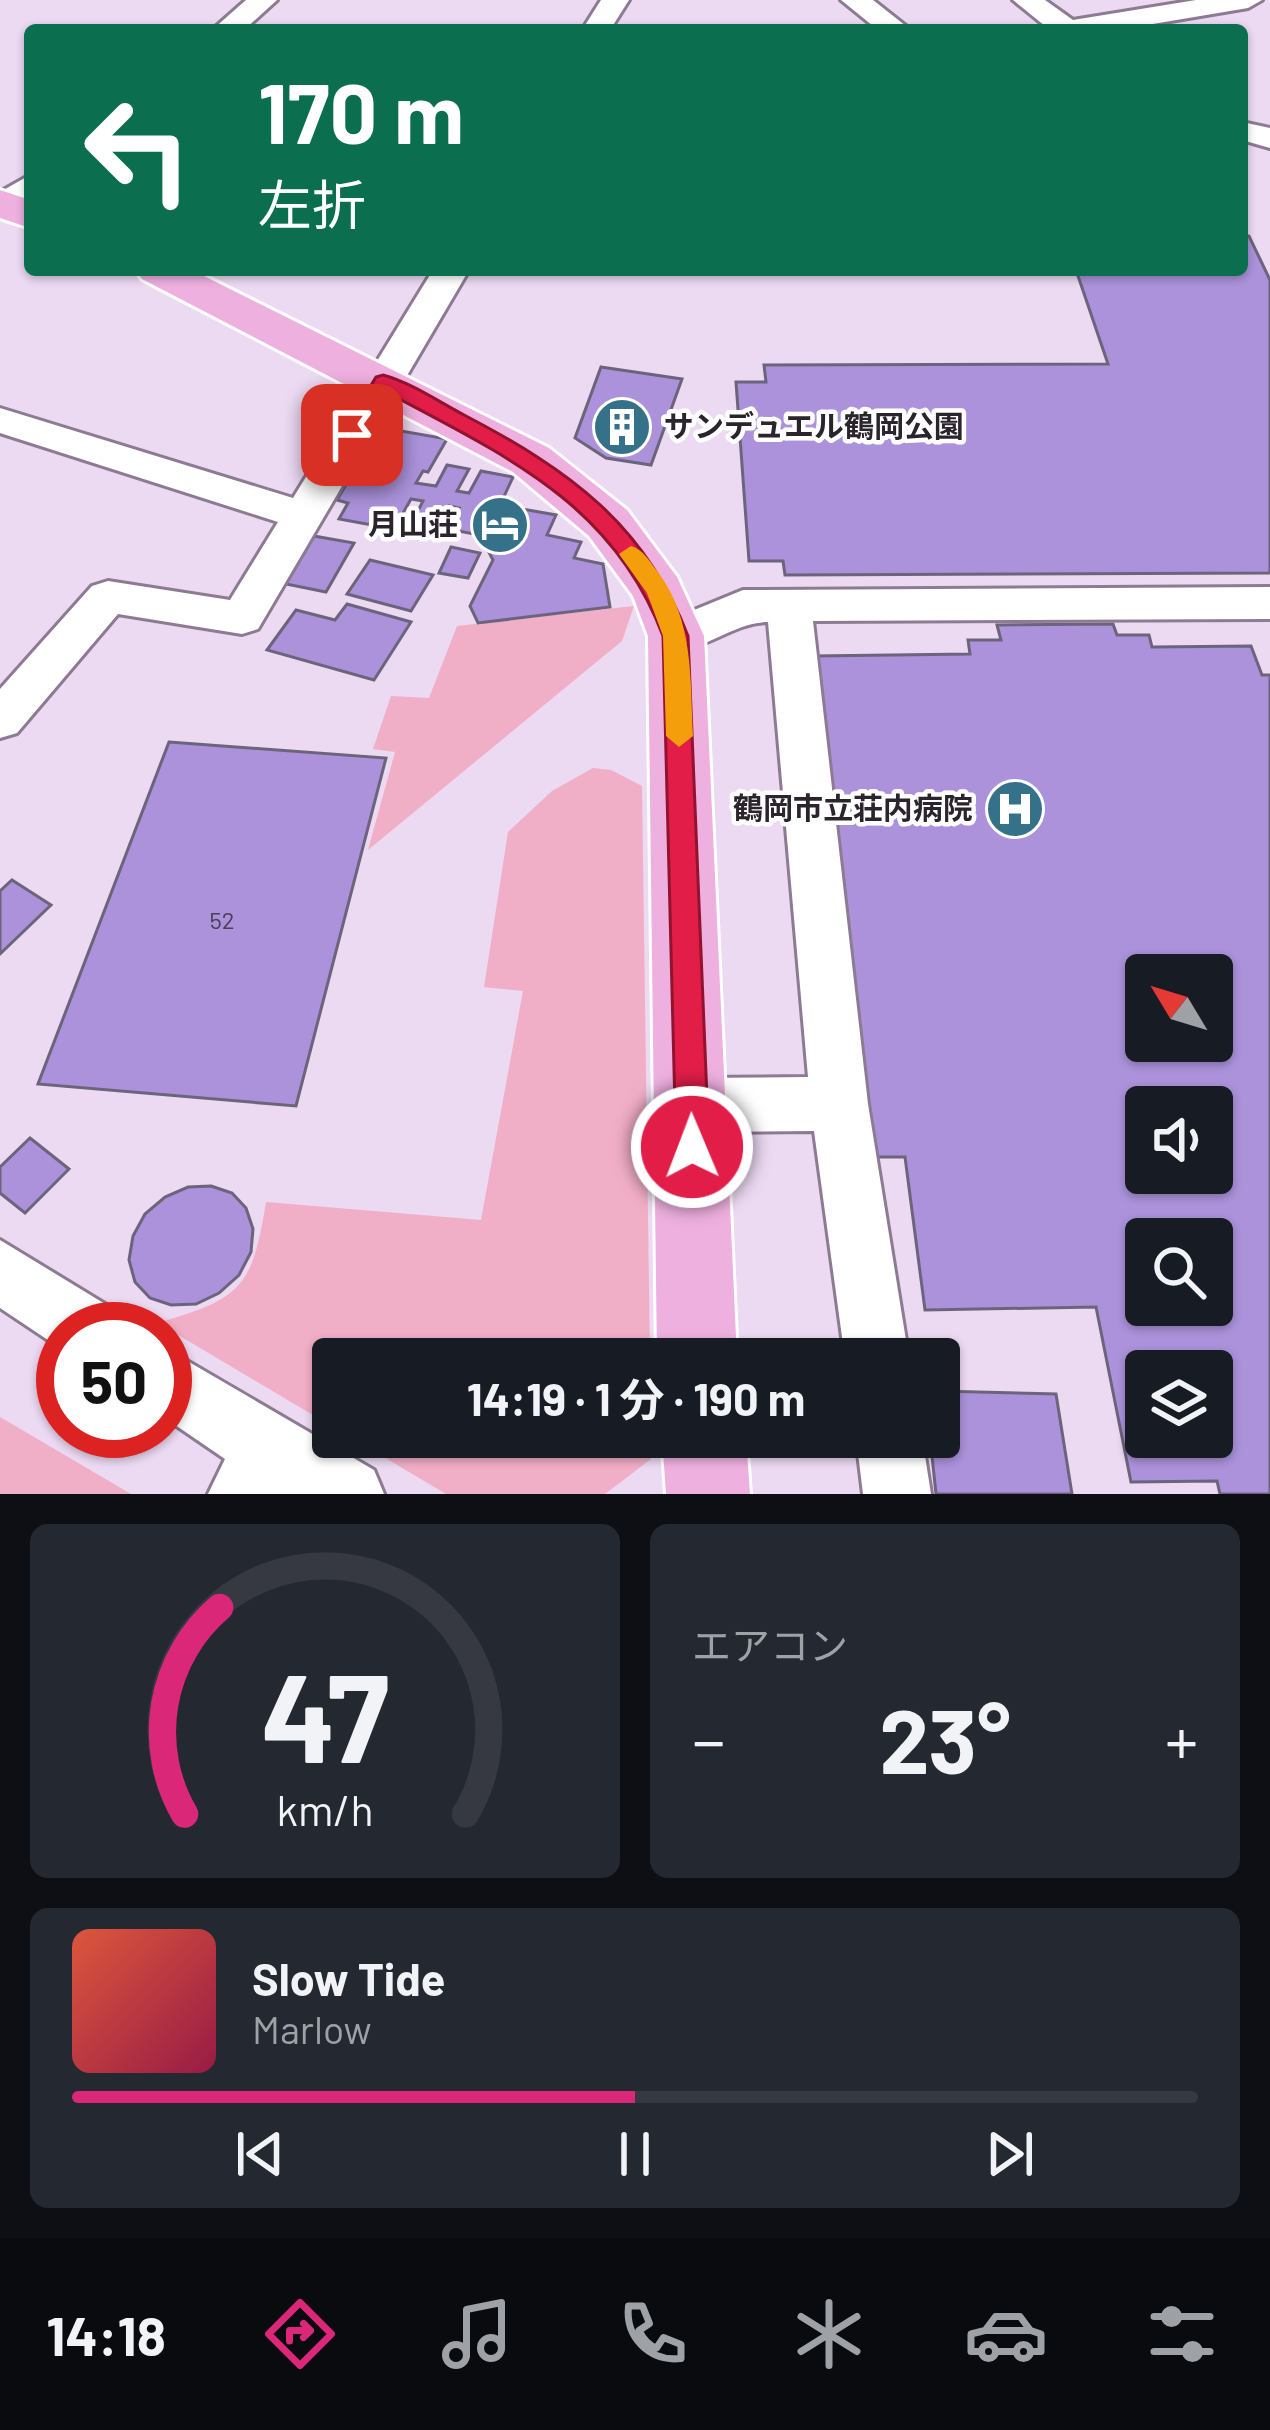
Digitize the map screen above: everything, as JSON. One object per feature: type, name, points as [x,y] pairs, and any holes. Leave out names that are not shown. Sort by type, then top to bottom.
[{"type":"main road","points":[[170,276],[531,460],[608,523],[658,591],[676,636],[697,1338]]},
{"type":"main road","points":[[706,1458],[709,1494]]},
{"type":"street","points":[[233,24],[263,0]]},
{"type":"street","points":[[861,4],[908,0]]},
{"type":"street","points":[[1027,0],[1059,24]]},
{"type":"street","points":[[1103,24],[1247,0]]},
{"type":"street","points":[[861,4],[889,24]]},
{"type":"street","points":[[0,720],[108,597],[242,618],[447,276]]},
{"type":"street","points":[[0,420],[304,516]]},
{"type":"street","points":[[676,636],[743,606],[1270,603]]},
{"type":"street","points":[[789,606],[839,1104],[874,1338]]},
{"type":"street","points":[[692,1105],[839,1104]]},
{"type":"street","points":[[0,1271],[47,1302]]},
{"type":"street","points":[[192,1407],[256,1471],[350,1494]]},
{"type":"street","points":[[892,1458],[897,1494]]},
{"type":"shaded area","points":[[634,606],[622,641],[368,850],[395,752],[373,749],[391,696],[429,698],[457,626]]},
{"type":"shaded area","points":[[593,768],[611,770],[642,786],[650,1338],[312,1338],[312,1415],[192,1343],[192,1311],[225,1296],[248,1271],[266,1202],[481,1220],[523,991],[484,987],[508,832],[552,791]]},
{"type":"shaded area","points":[[0,1417],[36,1438],[36,1458],[70,1458],[131,1494],[0,1494]]},
{"type":"shaded area","points":[[385,1458],[651,1458],[605,1494],[446,1494]]},
{"type":"building","points":[[1249,236],[1270,280],[1270,573],[785,575],[783,561],[749,561],[736,382],[766,382],[764,365],[1108,364],[1078,276],[1248,276]]},
{"type":"building","name":"サンデュエル鶴岡公園","points":[[601,367],[682,379],[651,465],[606,458],[575,438]]},
{"type":"building","name":"月山荘","points":[[373,426],[447,439],[416,483],[436,486],[447,465],[469,469],[457,491],[469,493],[481,471],[513,477],[500,505],[556,515],[547,535],[581,542],[574,558],[603,564],[610,607],[478,623],[470,606],[493,560],[480,535],[447,529],[459,508],[449,506],[438,527],[412,523],[423,501],[411,499],[394,529],[339,519],[348,503],[337,500],[350,478],[361,480],[374,458],[356,455]]},
{"type":"building","points":[[314,536],[354,543],[326,592],[286,584]]},
{"type":"building","points":[[451,547],[480,553],[468,578],[439,573]]},
{"type":"building","points":[[370,560],[433,575],[411,611],[347,594]]},
{"type":"building","points":[[347,604],[411,622],[374,680],[267,650],[296,610],[335,620]]},
{"type":"building","points":[[1113,624],[1117,635],[1149,635],[1152,647],[1251,646],[1262,675],[1270,675],[1270,1494],[1220,1494],[1217,1481],[1131,1482],[1126,1458],[1233,1458],[1233,1350],[1125,1350],[1125,1452],[1096,1307],[925,1310],[905,1157],[874,1157],[814,656],[970,654],[968,640],[1001,640],[997,625]]},
{"type":"building","points":[[169,742],[386,758],[296,1106],[38,1084]]},
{"type":"building","points":[[12,880],[51,905],[0,954],[0,891]]},
{"type":"building","points":[[30,1138],[69,1169],[25,1213],[0,1193],[0,1167]]},
{"type":"building","points":[[211,1186],[232,1193],[246,1208],[253,1229],[251,1252],[239,1275],[219,1293],[196,1304],[162,1302],[150,1298],[135,1282],[129,1260],[133,1236],[145,1214],[165,1197],[188,1187]]},
{"type":"building","points":[[960,1392],[1056,1394],[1072,1494],[936,1494],[932,1458],[960,1458]]},
{"type":"slow traffic","points":[[631,554],[658,591],[676,636],[679,736]]},
{"type":"place","name":"サンデュエル鶴岡公園","points":[[622,427]]},
{"type":"place","name":"月山荘","points":[[500,525]]},
{"type":"place","name":"鶴岡市立荘内病院","points":[[1015,809]]},
{"type":"route","points":[[352,435],[383,382],[531,460],[608,523],[658,591],[676,636],[692,1147]]}]
